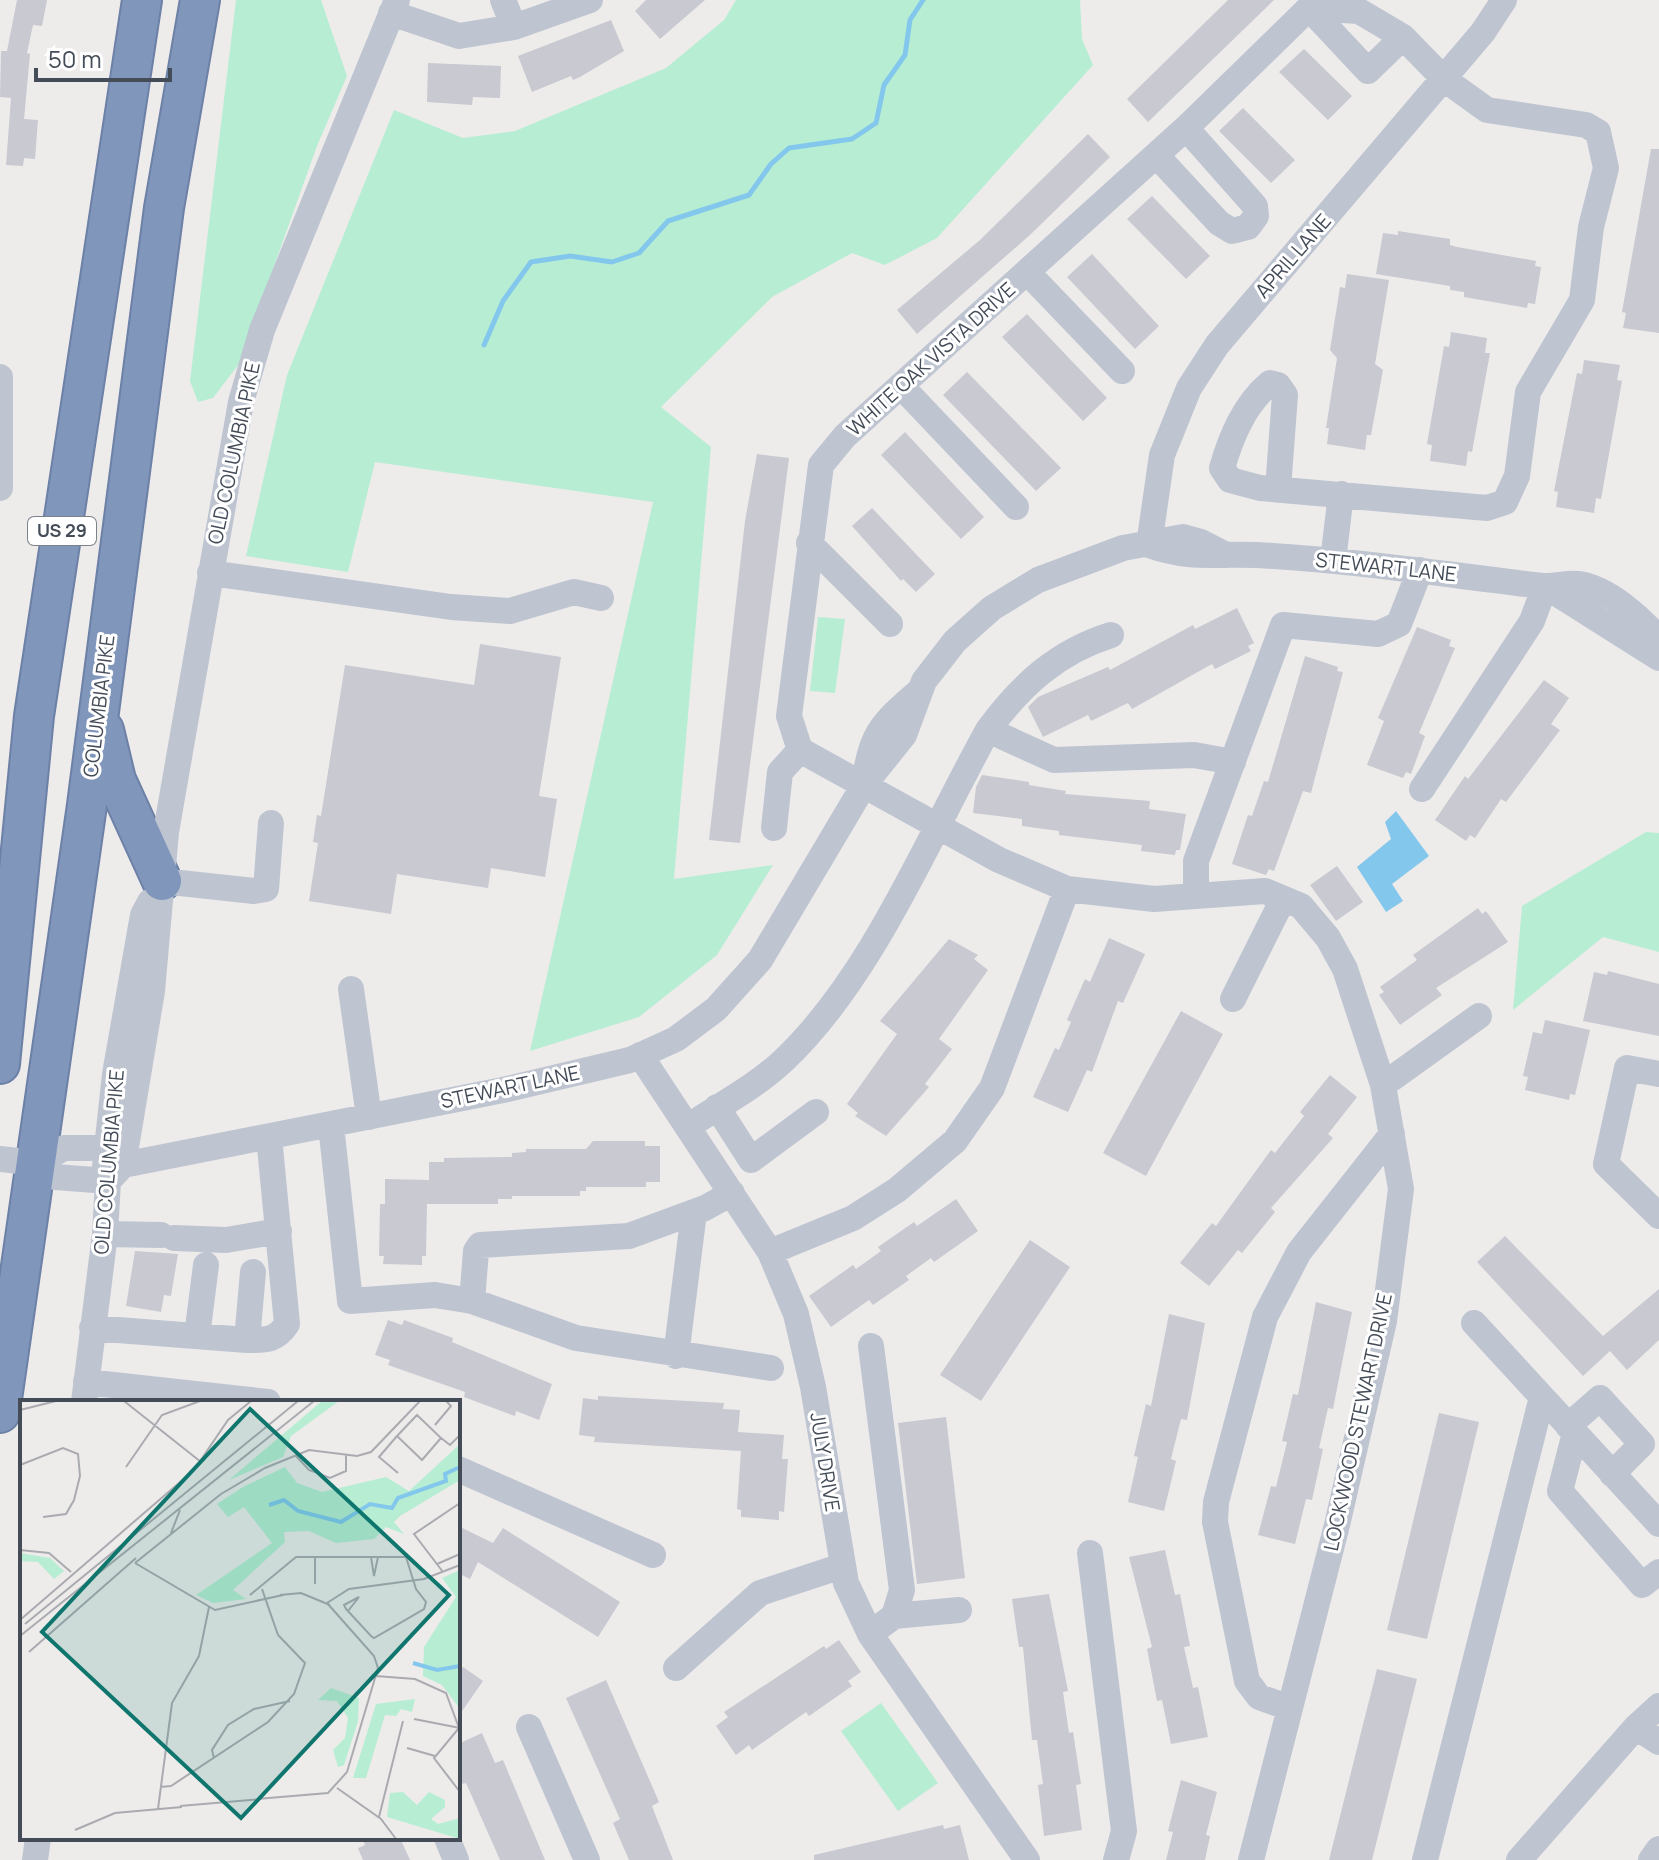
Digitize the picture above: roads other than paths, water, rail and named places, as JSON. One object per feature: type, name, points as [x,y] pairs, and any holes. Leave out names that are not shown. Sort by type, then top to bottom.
[{"type":"highway","name":"US 29","points":[[0,1064],[34,716],[142,0]]},
{"type":"highway","name":"COLUMBIA PIKE","points":[[0,1413],[87,805],[164,208],[200,0]]},
{"type":"highway","points":[[98,704],[116,780],[154,868]]},
{"type":"highway","points":[[27,791],[47,792],[109,816],[154,868]]},
{"type":"street","points":[[503,0],[514,27]]},
{"type":"street","points":[[394,6],[459,36],[514,27],[590,0]]},
{"type":"street","name":"APRIL LANE","points":[[1149,545],[1162,455],[1196,377],[1217,345],[1483,32],[1504,0]]},
{"type":"street","name":"OLD COLUMBIA PIKE","points":[[85,1392],[113,1165],[115,1074],[143,915],[166,832],[241,402],[262,330],[394,6]]},
{"type":"street","points":[[1309,8],[1368,71],[1403,37]]},
{"type":"street","points":[[1278,489],[1487,508],[1505,502],[1517,476],[1528,392],[1582,300],[1591,227],[1606,168],[1598,132],[1586,125],[1487,110],[1444,79],[1403,37],[1359,11],[1309,8]]},
{"type":"street","name":"WHITE OAK VISTA DRIVE","points":[[800,750],[789,716],[821,465],[845,436],[1186,128],[1309,8]]},
{"type":"street","points":[[1156,155],[1225,227],[1239,231],[1248,227],[1256,216],[1255,206],[1186,128]]},
{"type":"street","points":[[1027,272],[1122,371]]},
{"type":"street","points":[[0,377],[0,488]]},
{"type":"street","points":[[901,386],[1016,507]]},
{"type":"street","points":[[1333,561],[1341,494]]},
{"type":"street","name":"STEWART LANE","points":[[0,1159],[37,1163],[55,1177],[503,1090],[640,1055],[676,1039],[716,1009],[760,960],[864,785],[867,757],[881,724],[921,689],[955,641],[992,608],[1038,580],[1123,548],[1183,537],[1226,555],[1333,561],[1545,586],[1579,583],[1598,591],[1644,622],[1659,639]]},
{"type":"street","points":[[809,543],[890,624]]},
{"type":"street","points":[[1196,896],[1196,861],[1283,625],[1378,634],[1399,624],[1420,570]]},
{"type":"street","points":[[210,573],[466,608],[510,611],[574,592],[601,598]]},
{"type":"street","points":[[1422,789],[1532,621],[1545,586]]},
{"type":"street","name":"STEWART LANE","points":[[1545,586],[1659,658]]},
{"type":"street","points":[[689,1126],[782,1063],[814,1030],[876,940],[988,730],[1031,679],[1056,659],[1111,635]]},
{"type":"street","points":[[988,730],[1054,760],[1194,755],[1233,762]]},
{"type":"street","points":[[774,828],[780,772],[800,750],[864,785]]},
{"type":"street","name":"LOCKWOOD STEWART DRIVE","points":[[864,785],[999,860],[1067,889],[1154,899],[1265,891],[1301,906],[1328,938],[1345,969],[1383,1085],[1401,1189],[1384,1321],[1251,1860]]},
{"type":"street","points":[[154,868],[254,891],[266,889],[271,823]]},
{"type":"street","points":[[770,1252],[853,1218],[897,1190],[955,1141],[992,1088],[1067,889]]},
{"type":"street","points":[[1233,999],[1283,899]]},
{"type":"street","points":[[351,989],[369,1117]]},
{"type":"street","points":[[1383,1085],[1479,1016]]},
{"type":"street","name":"JULY DRIVE","points":[[640,1055],[770,1252],[800,1328],[846,1583],[870,1634],[1027,1860]]},
{"type":"street","points":[[1657,1204],[1606,1164],[1627,1068],[1659,1074]]},
{"type":"street","points":[[717,1107],[751,1160],[816,1112]]},
{"type":"street","points":[[331,1125],[350,1301],[435,1295],[472,1301],[576,1338],[676,1356],[771,1368]]},
{"type":"street","points":[[1290,1708],[1259,1697],[1247,1681],[1215,1522],[1216,1502],[1265,1317],[1299,1252],[1392,1134]]},
{"type":"street","points":[[92,1328],[247,1340],[268,1340],[279,1335],[287,1324],[269,1137]]},
{"type":"street","points":[[472,1301],[476,1251],[480,1245],[629,1236],[694,1212],[732,1193]]},
{"type":"street","points":[[676,1356],[694,1212]]},
{"type":"street","points":[[105,1234],[226,1240],[279,1231]]},
{"type":"street","points":[[197,1336],[206,1265]]},
{"type":"street","points":[[247,1340],[253,1272]]},
{"type":"street","points":[[1474,1323],[1659,1524]]},
{"type":"street","points":[[871,1346],[902,1590],[894,1616]]},
{"type":"street","points":[[85,1392],[231,1400]]},
{"type":"street","points":[[1425,1860],[1542,1397]]},
{"type":"street","points":[[1612,1474],[1642,1444],[1600,1398],[1572,1430],[1560,1491],[1642,1585],[1659,1572]]},
{"type":"street","points":[[460,1470],[653,1555]]},
{"type":"street","points":[[1090,1553],[1124,1831],[1116,1860]]},
{"type":"street","points":[[676,1668],[760,1593],[842,1566]]},
{"type":"street","points":[[870,1634],[894,1616],[959,1610]]},
{"type":"street","points":[[1659,1682],[1652,1694],[1650,1715],[1659,1742]]},
{"type":"street","points":[[1519,1860],[1650,1715]]},
{"type":"street","points":[[529,1727],[587,1860]]},
{"type":"street","points":[[35,1860],[38,1840]]},
{"type":"street","points":[[448,1840],[456,1860]]},
{"type":"street","points":[[1651,1860],[1659,1849]]},
{"type":"water","points":[[1396,811],[1429,856],[1392,884],[1403,901],[1386,912],[1357,867],[1391,839],[1385,822]]},
{"type":"waterway","points":[[484,345],[503,301],[531,262],[570,256],[612,262],[639,253],[668,221],[749,195],[771,164],[789,148],[852,139],[876,123],[884,85],[905,55],[910,20],[923,0]]}]
